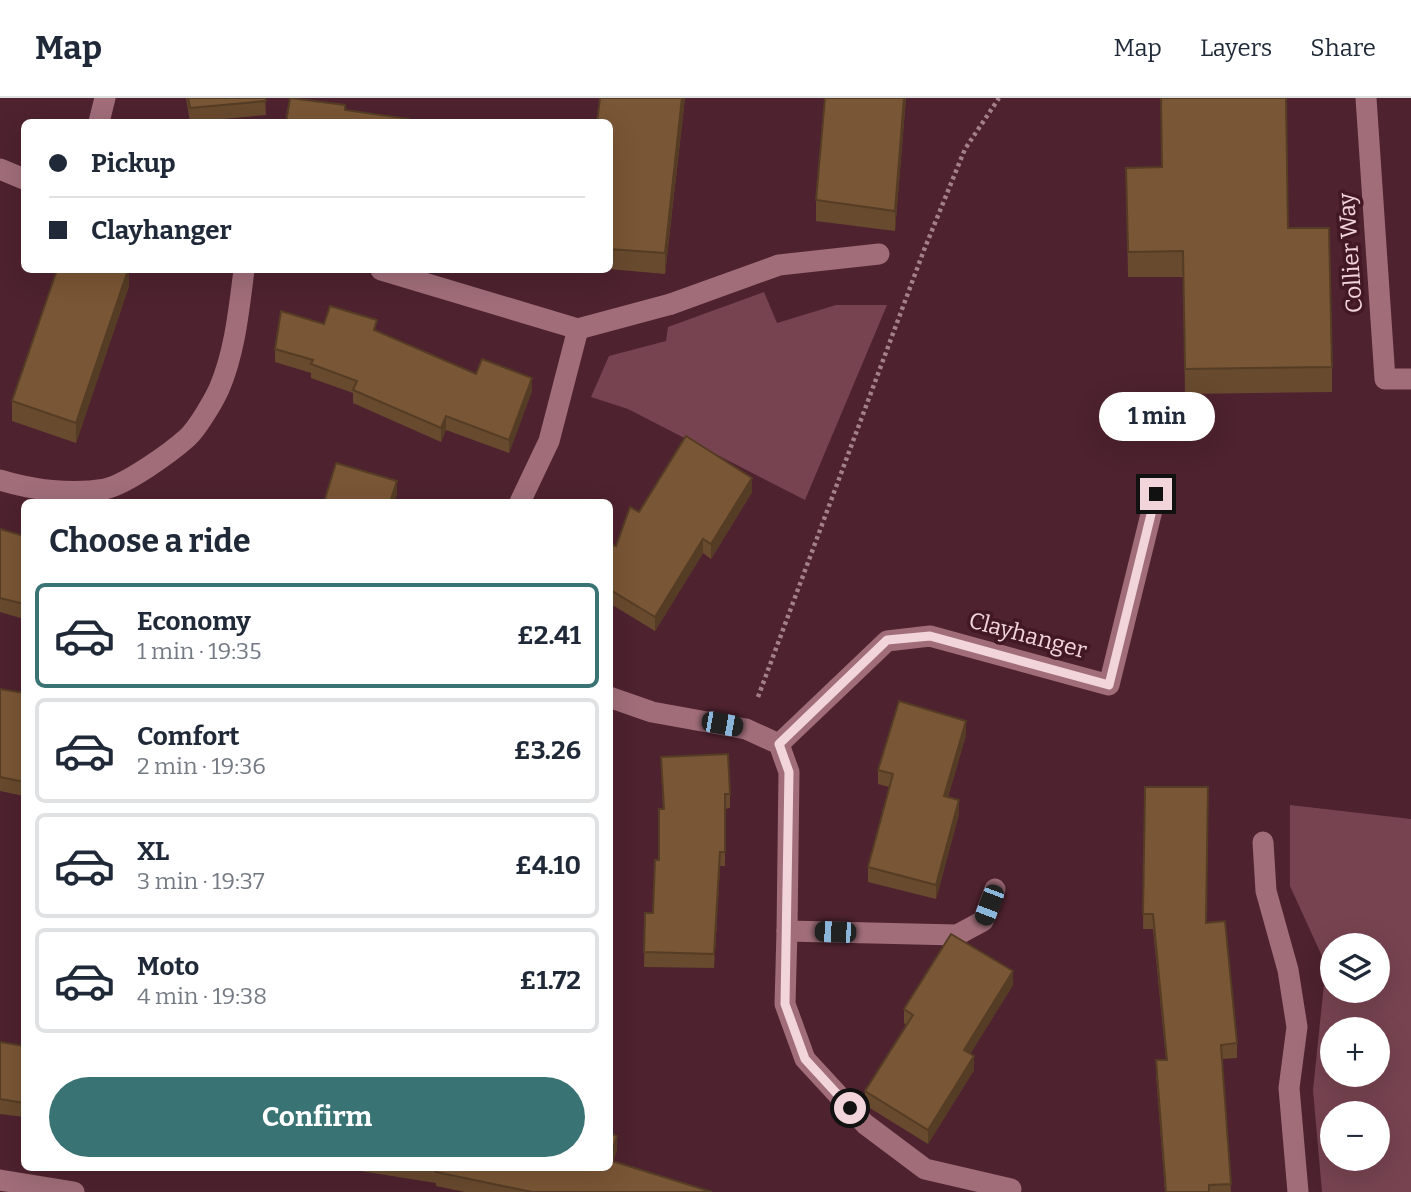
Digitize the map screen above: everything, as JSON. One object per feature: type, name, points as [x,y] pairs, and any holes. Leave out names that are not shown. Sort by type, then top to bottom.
[{"type":"street","points":[[100,119],[106,98]]},
{"type":"street","name":"Collier Way","points":[[1366,98],[1385,379],[1411,379]]},
{"type":"street","points":[[0,169],[21,178]]},
{"type":"street","points":[[390,273],[578,329],[671,304],[779,265],[879,254]]},
{"type":"street","points":[[0,480],[62,491],[107,488],[145,469],[189,437],[219,389],[235,335],[244,273]]},
{"type":"street","points":[[521,499],[549,441],[578,329]]},
{"type":"street","name":"Clayhanger","points":[[779,744],[887,640],[930,636],[1109,685],[1156,494]]},
{"type":"street","points":[[613,698],[652,712],[746,729],[779,744],[789,772],[785,1004],[805,1059],[865,1124],[925,1170],[1011,1189]]},
{"type":"street","points":[[1263,842],[1266,891],[1287,970],[1297,1027],[1289,1088],[1298,1192]]},
{"type":"street","points":[[787,931],[957,935],[983,921],[995,889]]},
{"type":"street","points":[[0,1180],[74,1192]]},
{"type":"path","points":[[746,729],[924,250],[965,149],[999,98]]},
{"type":"shaded area","points":[[764,292],[777,323],[836,305],[887,305],[805,500],[628,409],[591,397],[609,356],[666,341],[668,327]]},
{"type":"shaded area","points":[[1290,805],[1411,819],[1411,1192],[1322,1192],[1320,1171],[1390,1171],[1390,1101],[1320,1101],[1320,1169],[1313,1090],[1320,1023],[1320,1087],[1390,1087],[1390,1017],[1321,1017],[1322,1003],[1390,1003],[1390,933],[1320,933],[1320,952],[1290,886]]},
{"type":"building","points":[[188,98],[265,98],[266,101],[190,108]]},
{"type":"building","points":[[290,98],[345,105],[345,110],[409,119],[286,119]]},
{"type":"building","points":[[600,98],[682,98],[665,253],[613,249],[613,119],[597,119]]},
{"type":"building","points":[[825,98],[904,98],[895,211],[816,200]]},
{"type":"building","points":[[1161,98],[1286,98],[1288,228],[1329,228],[1332,367],[1185,369],[1183,251],[1128,252],[1126,168],[1162,167]]},
{"type":"building","points":[[56,273],[127,273],[76,423],[12,401]]},
{"type":"building","points":[[330,306],[377,320],[374,330],[476,374],[482,359],[532,378],[509,440],[446,416],[441,428],[353,390],[357,381],[311,364],[313,360],[275,349],[281,311],[324,324]]},
{"type":"building","points":[[686,436],[752,478],[711,544],[703,539],[655,617],[613,591],[613,545],[616,546],[630,507],[639,512]]},
{"type":"building","points":[[336,463],[397,481],[391,499],[325,499]]},
{"type":"building","points":[[0,529],[21,535],[21,603],[0,598]]},
{"type":"building","points":[[0,689],[21,692],[21,781],[0,777]]},
{"type":"building","points":[[899,701],[966,721],[944,796],[959,800],[936,885],[868,867],[893,774],[878,770]]},
{"type":"building","points":[[728,754],[730,794],[725,794],[725,852],[720,852],[714,954],[644,952],[645,913],[653,913],[655,860],[659,860],[659,809],[664,809],[661,757]]},
{"type":"building","points":[[1145,787],[1208,787],[1206,923],[1225,921],[1237,1043],[1221,1045],[1231,1184],[1209,1185],[1209,1192],[1166,1192],[1156,1060],[1167,1060],[1153,914],[1143,914]]},
{"type":"building","points":[[951,934],[1013,971],[964,1050],[974,1056],[928,1130],[865,1091],[913,1015],[904,1009]]},
{"type":"building","points":[[0,1042],[21,1046],[21,1102],[0,1099]]},
{"type":"building","points":[[613,1161],[712,1192],[532,1192],[436,1172],[613,1171]]},
{"type":"route","points":[[850,1108],[805,1059],[785,1004],[789,772],[779,744],[887,640],[930,636],[1109,685],[1156,494]]}]
